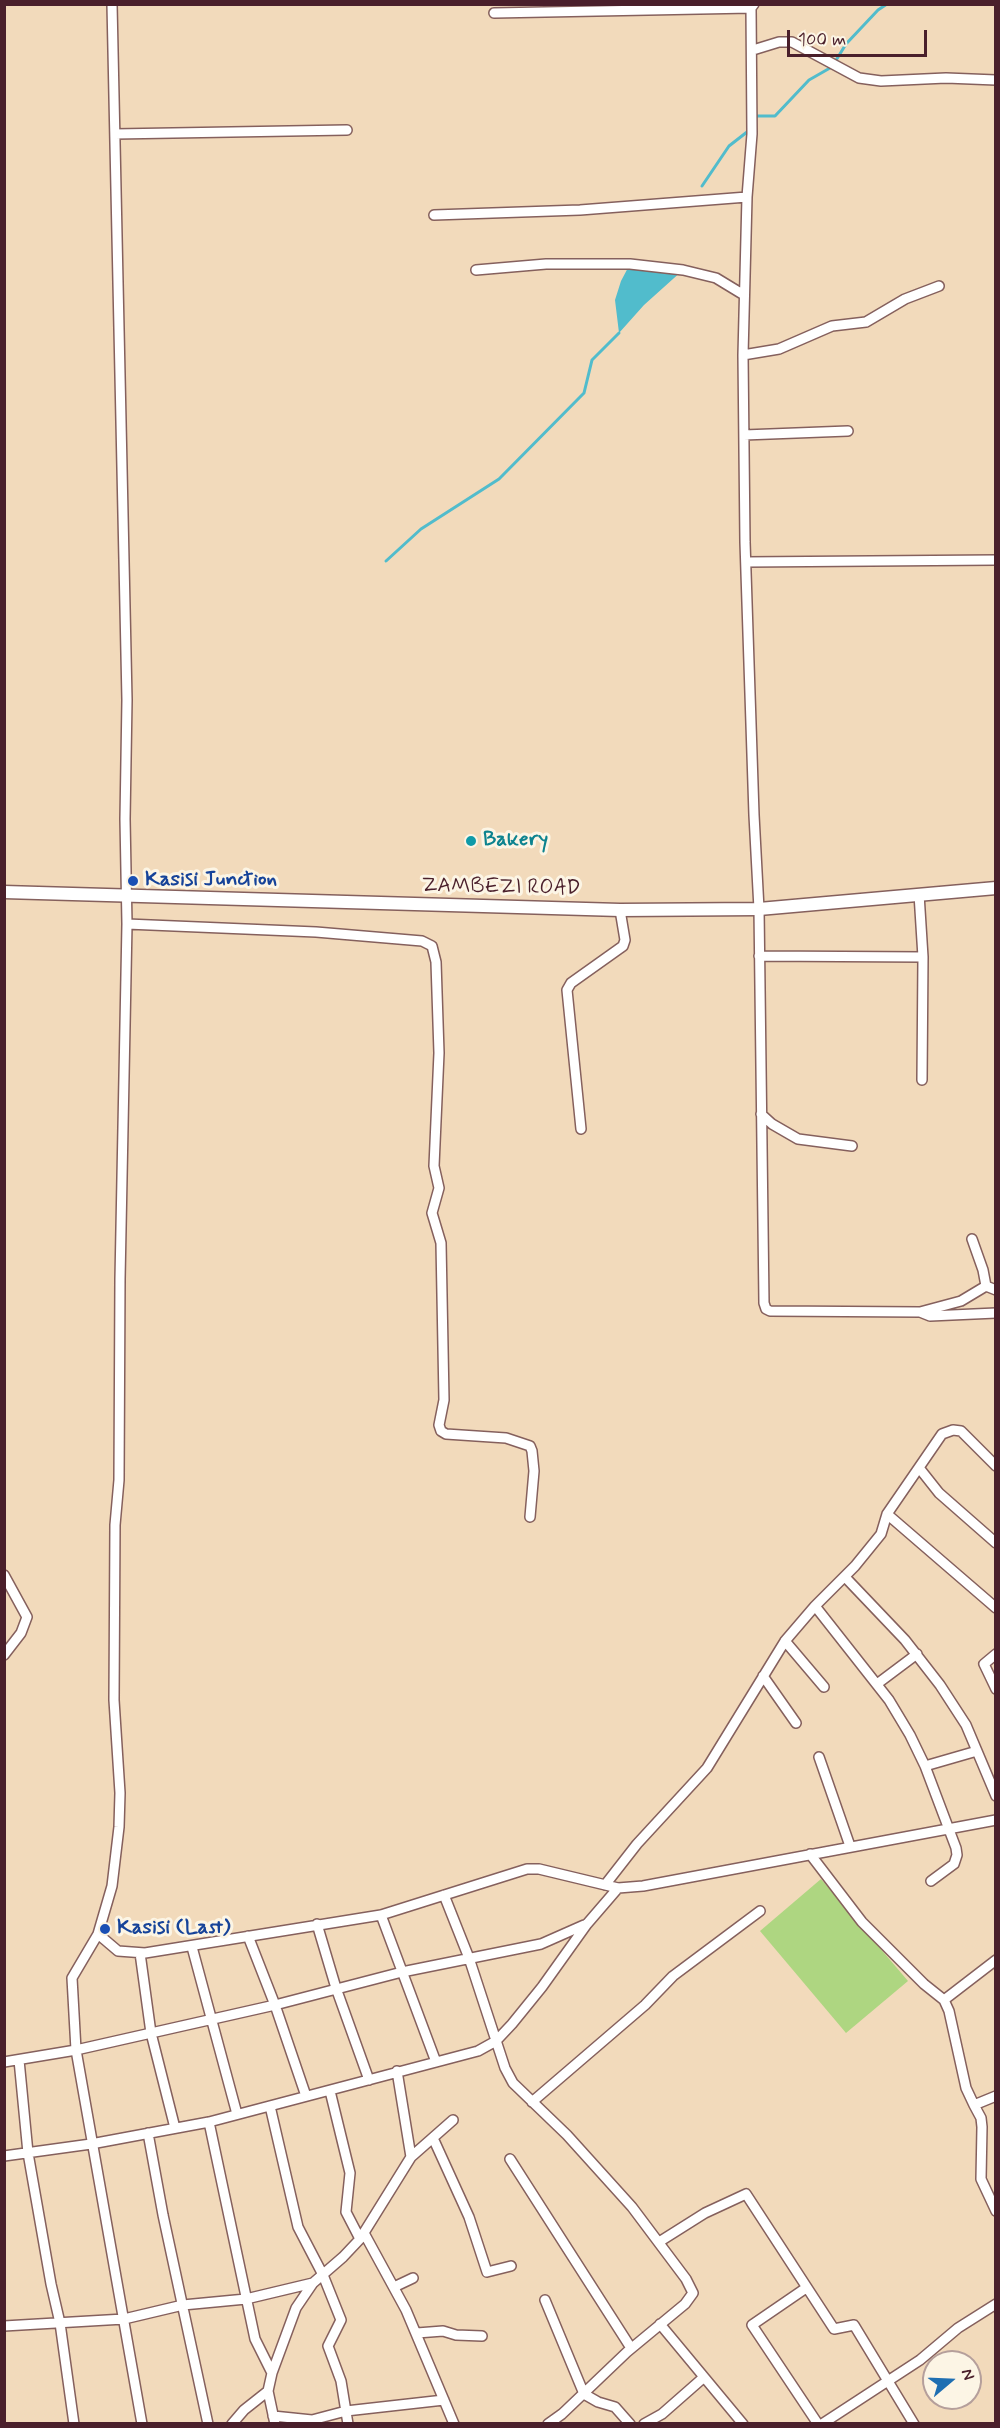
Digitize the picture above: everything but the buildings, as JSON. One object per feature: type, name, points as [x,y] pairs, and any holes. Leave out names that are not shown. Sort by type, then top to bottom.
[{"type":"main road","name":"ZAMBEZI ROAD","points":[[4,892],[620,910],[759,909],[996,888]]},
{"type":"street","points":[[112,4],[127,700],[127,924],[118,1480],[115,1525],[114,1700],[120,1793],[119,1827],[112,1887],[98,1934],[72,1978],[76,2050],[142,2424]]},
{"type":"street","points":[[494,13],[753,6],[752,134],[747,197],[743,355],[746,562],[759,909],[764,1303],[766,1309],[770,1311],[920,1312],[961,1301],[991,1288],[972,1239]]},
{"type":"street","points":[[753,50],[779,42],[792,42],[859,78],[880,81],[946,78],[996,80]]},
{"type":"street","points":[[115,134],[347,130]]},
{"type":"street","points":[[434,215],[580,210],[747,197]]},
{"type":"street","points":[[476,270],[546,264],[630,264],[683,270],[716,278],[744,295]]},
{"type":"street","points":[[743,355],[779,349],[832,326],[866,322],[905,299],[939,286]]},
{"type":"street","points":[[744,435],[848,431]]},
{"type":"street","points":[[746,562],[996,560]]},
{"type":"street","points":[[919,894],[923,957],[922,1080]]},
{"type":"street","points":[[581,1129],[567,990],[571,983],[623,946],[625,940],[620,910]]},
{"type":"street","points":[[127,924],[316,932],[422,941],[432,946],[436,962],[439,1053],[434,1166],[439,1188],[432,1213],[441,1243],[444,1400],[439,1425],[441,1431],[446,1434],[506,1438],[530,1446],[534,1471],[530,1517]]},
{"type":"street","points":[[759,956],[923,957]]},
{"type":"street","points":[[761,1114],[772,1124],[798,1138],[852,1146]]},
{"type":"street","points":[[920,1312],[930,1316],[996,1313]]},
{"type":"street","points":[[605,1885],[637,1844],[707,1768],[785,1641],[814,1606],[845,1577],[880,1534],[887,1514],[942,1434],[953,1430],[961,1431],[996,1466]]},
{"type":"street","points":[[920,1469],[939,1493],[996,1543]]},
{"type":"street","points":[[887,1514],[996,1608]]},
{"type":"street","points":[[4,1575],[27,1617],[21,1633],[4,1655]]},
{"type":"street","points":[[845,1577],[917,1654],[959,1713],[996,1796]]},
{"type":"street","points":[[814,1606],[877,1684],[902,1720],[925,1766],[957,1848],[956,1861],[931,1881]]},
{"type":"street","points":[[785,1641],[824,1687]]},
{"type":"street","points":[[877,1684],[917,1654]]},
{"type":"street","points":[[996,1654],[984,1664],[996,1689]]},
{"type":"street","points":[[763,1676],[796,1723]]},
{"type":"street","points":[[925,1766],[977,1751]]},
{"type":"street","points":[[819,1758],[850,1846]]},
{"type":"street","points":[[98,1934],[118,1952],[140,1953],[192,1947],[317,1924],[381,1915],[527,1869],[539,1869],[618,1888],[657,1884],[996,1820]]},
{"type":"street","points":[[810,1854],[862,1922],[924,1984],[944,2000],[949,2011],[966,2088],[981,2118],[981,2179],[996,2211]]},
{"type":"street","points":[[4,2156],[91,2144],[209,2122],[478,2051],[496,2041],[531,2002],[587,1924],[618,1888]]},
{"type":"street","points":[[444,1895],[469,1958],[509,2075],[532,2102],[606,2177],[659,2242],[693,2293],[689,2300],[548,2424]]},
{"type":"street","points":[[532,2102],[645,2005],[673,1976],[760,1911]]},
{"type":"street","points":[[381,1915],[436,2062]]},
{"type":"street","points":[[317,1924],[336,1988],[369,2080]]},
{"type":"street","points":[[4,2062],[76,2050],[275,2005],[402,1972],[553,1941],[587,1924]]},
{"type":"street","points":[[248,1936],[275,2005],[306,2096]]},
{"type":"street","points":[[192,1947],[237,2114]]},
{"type":"street","points":[[140,1953],[151,2033],[175,2128]]},
{"type":"street","points":[[944,2000],[996,1960]]},
{"type":"street","points":[[19,2060],[28,2153],[60,2323],[74,2424]]},
{"type":"street","points":[[397,2071],[411,2157]]},
{"type":"street","points":[[330,2091],[349,2168],[346,2212],[394,2287],[417,2333],[454,2424]]},
{"type":"street","points":[[975,2104],[996,2096]]},
{"type":"street","points":[[270,2106],[298,2227],[323,2275],[341,2320],[328,2346],[341,2382],[348,2424]]},
{"type":"street","points":[[444,2400],[346,2411],[312,2420],[274,2420],[268,2391],[293,2314],[313,2283],[362,2236],[411,2157],[453,2120]]},
{"type":"street","points":[[209,2122],[255,2339],[272,2373]]},
{"type":"street","points":[[148,2133],[163,2215],[208,2424]]},
{"type":"street","points":[[433,2138],[469,2217],[487,2272],[511,2266]]},
{"type":"street","points":[[510,2159],[632,2348]]},
{"type":"street","points":[[659,2242],[705,2213],[745,2193],[835,2330],[854,2325],[886,2382],[914,2424]]},
{"type":"street","points":[[394,2287],[413,2278]]},
{"type":"street","points":[[4,2326],[124,2319],[183,2305],[246,2299],[313,2283]]},
{"type":"street","points":[[806,2288],[752,2325],[825,2423],[920,2360],[958,2328],[995,2308]]},
{"type":"street","points":[[545,2300],[584,2394],[598,2402],[615,2407],[630,2424]]},
{"type":"street","points":[[660,2324],[743,2424]]},
{"type":"street","points":[[417,2333],[443,2331],[456,2336],[482,2336]]},
{"type":"street","points":[[644,2424],[662,2414],[704,2378]]},
{"type":"street","points":[[232,2424],[244,2410],[268,2391]]},
{"type":"street","points":[[562,2414],[568,2424]]},
{"type":"green space","points":[[821,1879],[908,1981],[846,2033],[760,1931]]},
{"type":"water","points":[[630,264],[683,270],[644,305],[619,333],[615,300]]},
{"type":"waterway","points":[[835,62],[846,44],[878,10],[887,4]]},
{"type":"waterway","points":[[753,116],[775,116],[809,80],[830,68]]},
{"type":"waterway","points":[[702,186],[729,146],[747,132],[749,127]]},
{"type":"waterway","points":[[386,561],[421,529],[499,479],[584,393],[592,360],[619,333]]},
{"type":"place","name":"Bakery","points":[[471,841]]},
{"type":"place","name":"Kasisi Junction","points":[[133,881]]},
{"type":"place","name":"Kasisi (Last)","points":[[105,1929]]}]
